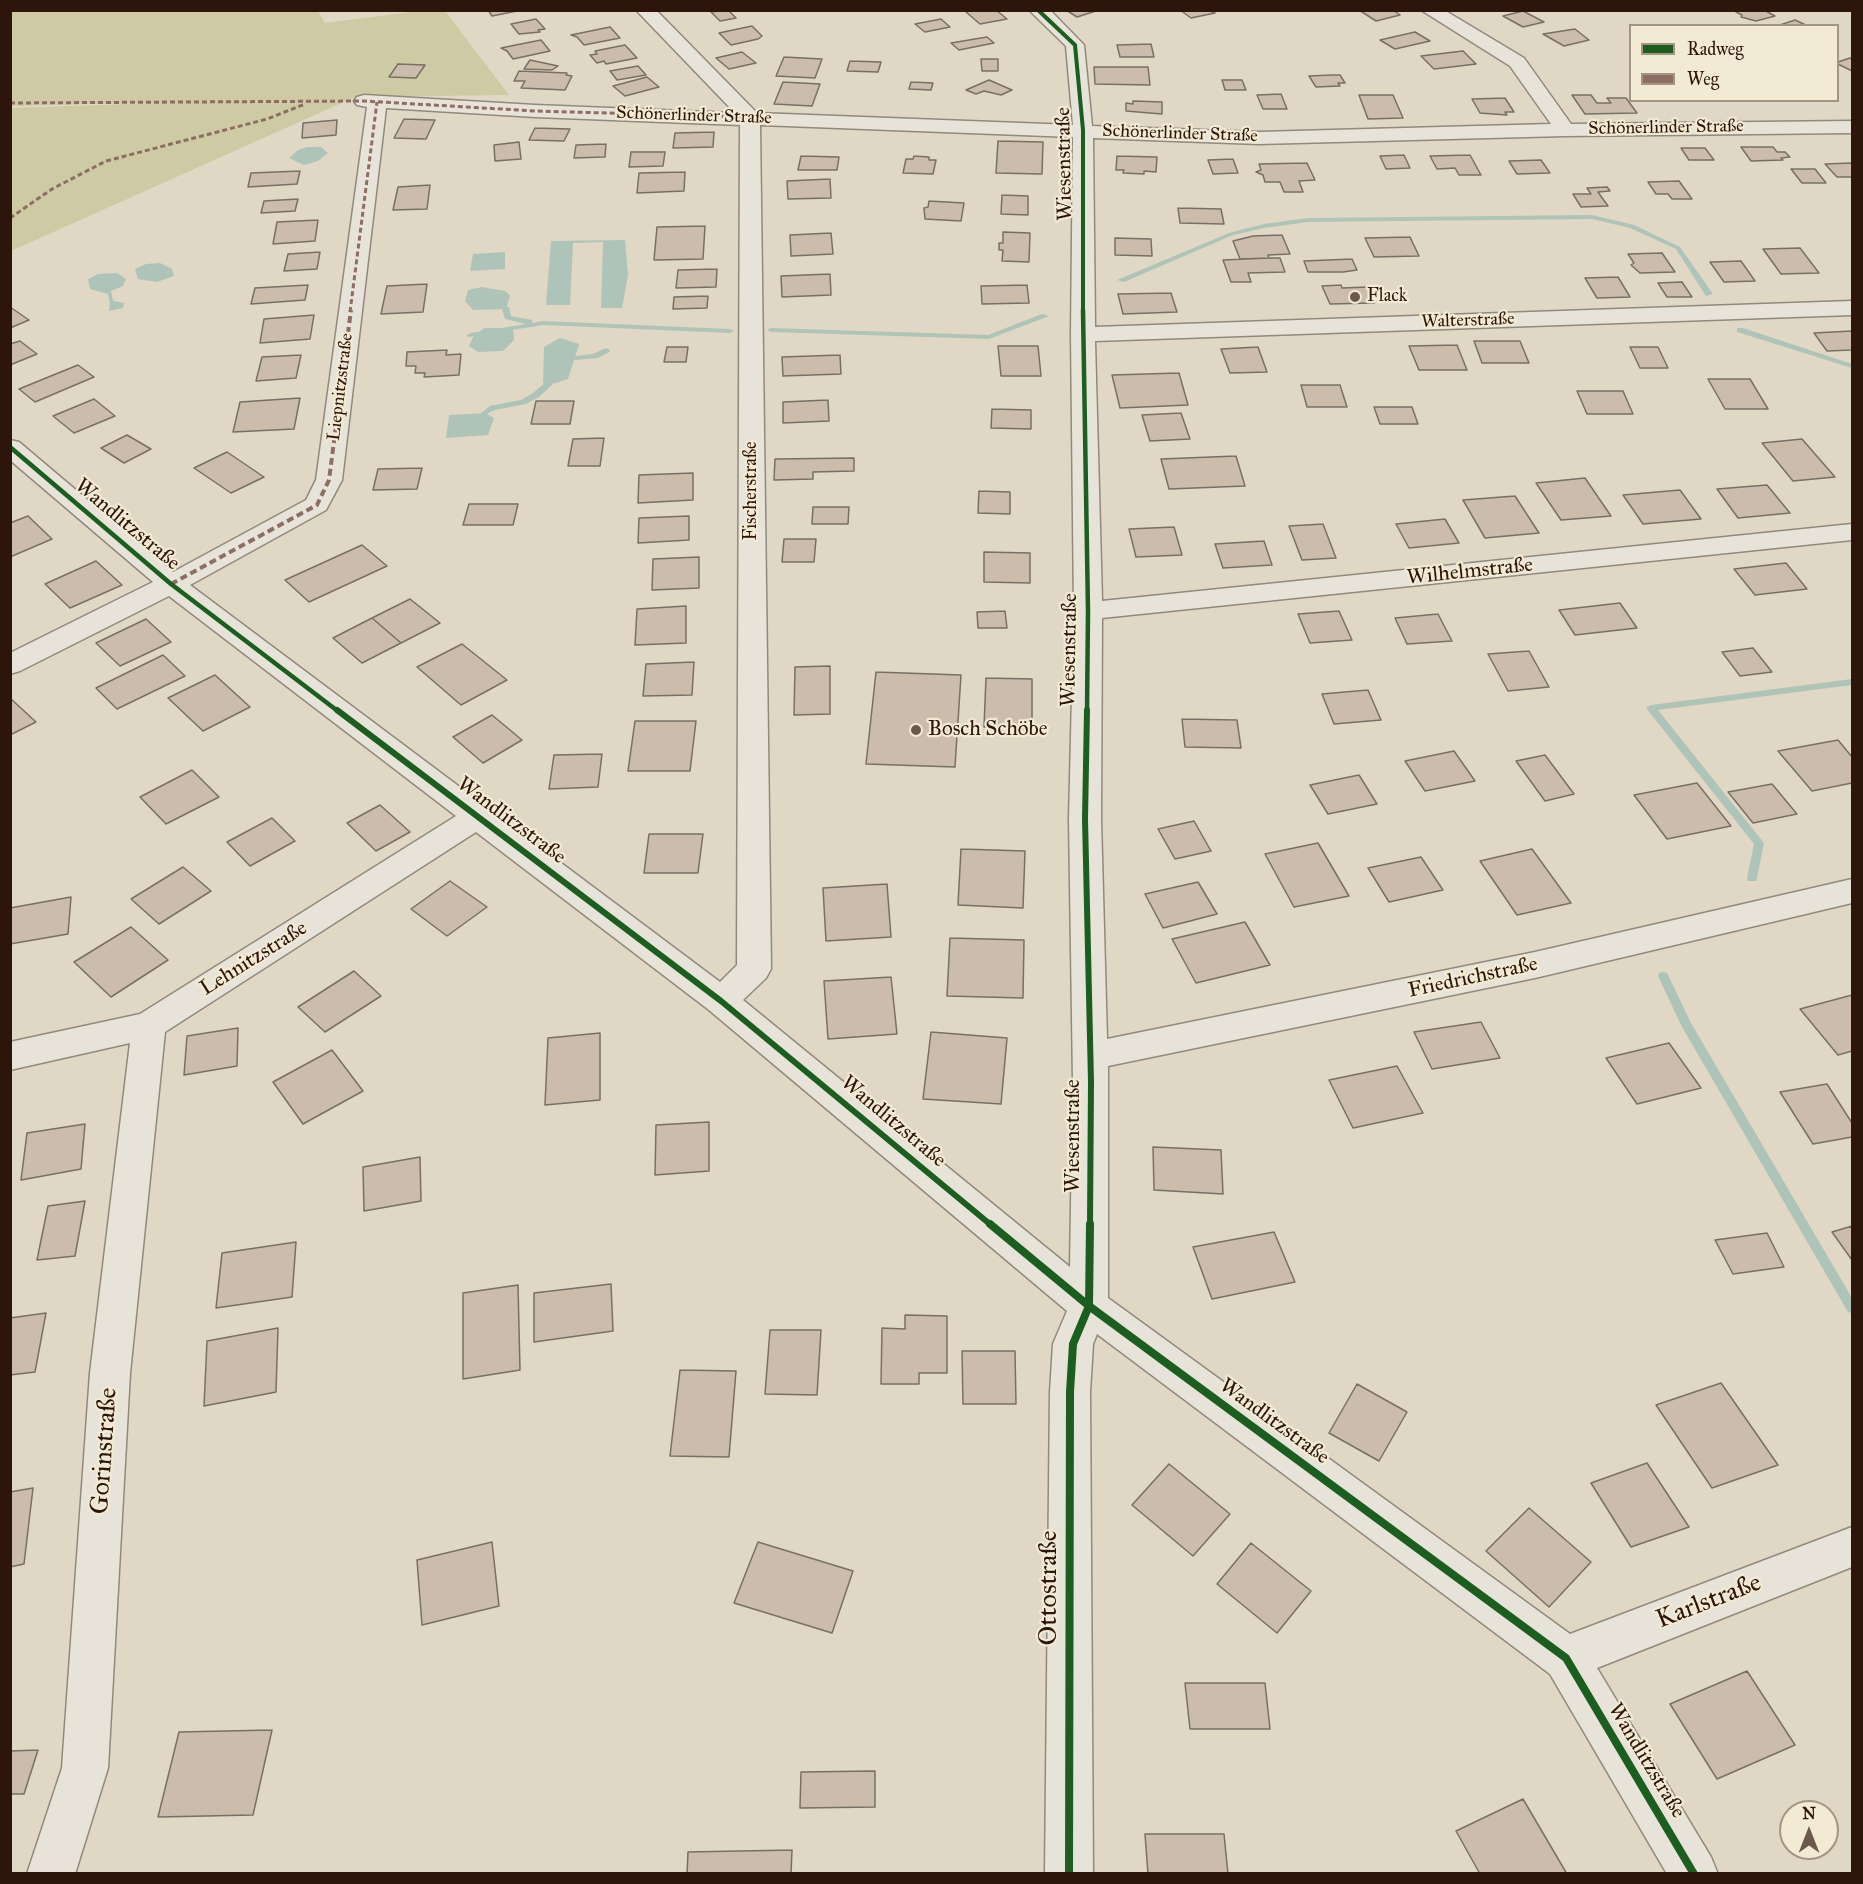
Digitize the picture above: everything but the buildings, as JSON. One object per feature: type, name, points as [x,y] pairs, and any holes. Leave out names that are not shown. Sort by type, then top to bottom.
[{"type":"street","points":[[645,10],[750,117]]},
{"type":"street","name":"Wiesenstraße","points":[[1038,10],[1075,45],[1083,130],[1083,334],[1088,611],[1086,819],[1091,1056],[1089,1306]]},
{"type":"street","points":[[1430,10],[1517,62],[1565,130]]},
{"type":"street","name":"Schönerlinder Straße","points":[[370,102],[535,111],[750,117],[1259,138],[1565,130],[1852,127]]},
{"type":"street","name":"Liepnitzstraße","points":[[10,665],[171,584],[317,505],[329,480],[370,102]]},
{"type":"street","name":"Fischerstraße","points":[[721,1001],[754,969],[750,117]]},
{"type":"street","name":"Walterstraße","points":[[1083,334],[1852,308]]},
{"type":"street","name":"Wandlitzstraße","points":[[10,447],[171,584],[721,1001],[1089,1306],[1566,1658],[1694,1874]]},
{"type":"street","name":"Wilhelmstraße","points":[[1088,611],[1852,532]]},
{"type":"street","name":"Lehnitzstraße","points":[[10,1056],[149,1025],[478,816]]},
{"type":"street","name":"Friedrichstraße","points":[[1091,1056],[1535,965],[1852,891]]},
{"type":"street","name":"Gorinstraße","points":[[51,1874],[84,1768],[110,1373],[149,1025]]},
{"type":"street","name":"Ottostraße","points":[[1069,1874],[1071,1392],[1073,1344],[1089,1306]]},
{"type":"street","name":"Karlstraße","points":[[1566,1658],[1852,1547]]},
{"type":"shaded area","points":[[11,10],[317,10],[325,23],[419,11],[445,11],[509,95],[355,97],[11,251],[10,108],[222,101],[11,106]]},
{"type":"shaded area","points":[[307,147],[321,147],[328,153],[318,161],[304,165],[289,158],[298,150]]},
{"type":"shaded area","points":[[625,240],[628,275],[622,308],[601,308],[603,242],[573,243],[570,305],[546,305],[551,241]]},
{"type":"shaded area","points":[[505,252],[505,269],[470,271],[473,254]]},
{"type":"shaded area","points":[[160,263],[172,269],[174,276],[157,282],[138,279],[135,269],[146,264]]},
{"type":"shaded area","points":[[117,273],[126,279],[123,286],[111,291],[113,301],[124,303],[123,308],[109,311],[108,294],[90,289],[88,279],[98,274]]},
{"type":"shaded area","points":[[482,287],[505,291],[510,295],[506,309],[473,310],[465,301],[468,290]]},
{"type":"shaded area","points":[[484,328],[513,328],[514,340],[503,351],[478,352],[469,346],[473,337]]},
{"type":"shaded area","points":[[560,338],[579,344],[568,379],[556,383],[543,383],[544,347]]},
{"type":"shaded area","points":[[485,413],[494,418],[488,435],[446,438],[449,415]]},
{"type":"waterway","points":[[1121,280],[1231,234],[1264,226],[1308,220],[1592,217],[1632,226],[1678,248],[1709,294]]},
{"type":"waterway","points":[[506,309],[508,317],[529,322]]},
{"type":"waterway","points":[[771,330],[989,337],[1045,316]]},
{"type":"waterway","points":[[471,335],[543,323],[730,331]]},
{"type":"waterway","points":[[1740,330],[1852,366]]},
{"type":"waterway","points":[[575,358],[595,356],[606,350]]},
{"type":"waterway","points":[[485,413],[493,408],[523,402],[550,383]]},
{"type":"waterway","points":[[1752,878],[1759,843],[1651,708],[1852,682]]},
{"type":"waterway","points":[[1663,976],[1686,1024],[1852,1308]]},
{"type":"marked path","points":[[10,103],[364,101],[535,111],[750,117]]},
{"type":"marked path","points":[[171,584],[317,505],[329,480],[377,102]]},
{"type":"marked path","points":[[10,218],[52,189],[106,161],[267,119],[305,104]]},
{"type":"cycle path","points":[[1038,10],[1075,45],[1083,130],[1083,334],[1088,611],[1085,819],[1091,1082],[1089,1306],[1073,1344],[1070,1392],[1069,1874]]},
{"type":"cycle path","points":[[10,447],[171,584],[721,1001],[1089,1306],[1566,1658],[1694,1874]]},
{"type":"place","name":"Flack","points":[[1355,297]]},
{"type":"place","name":"Bosch Schöbe","points":[[916,730]]}]
